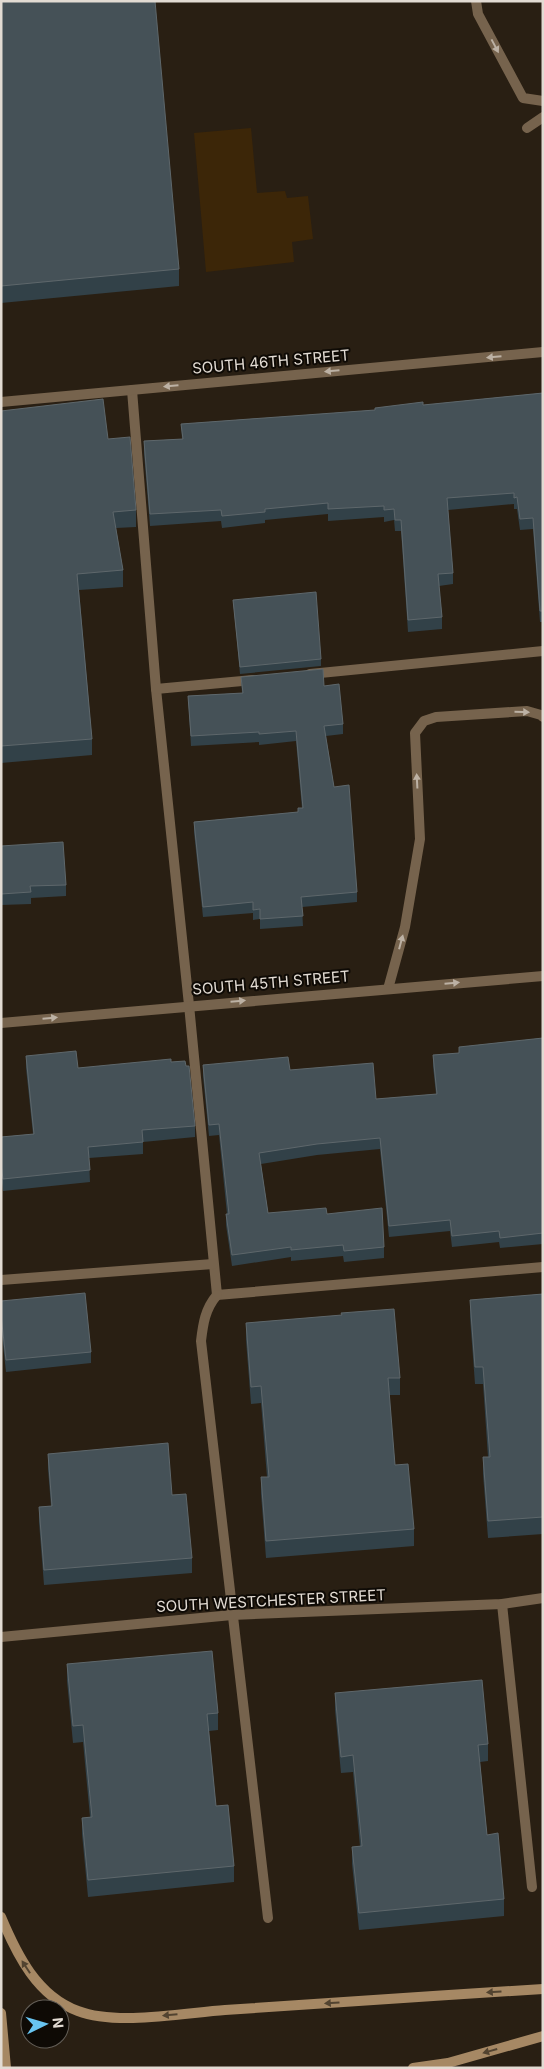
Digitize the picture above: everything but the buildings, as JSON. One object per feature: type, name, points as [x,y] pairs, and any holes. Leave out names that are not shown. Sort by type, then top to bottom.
[{"type":"main road","points":[[1,1917],[12,1945],[37,1982],[58,2002],[78,2012],[98,2015],[152,2017],[223,2010],[543,1989]]},
{"type":"main road","points":[[1,2013],[6,2068]]},
{"type":"main road","points":[[413,2068],[448,2063],[543,2036]]},
{"type":"street","points":[[476,1],[478,14],[523,98],[543,101]]},
{"type":"street","points":[[527,128],[543,116]]},
{"type":"street","name":"SOUTH 46TH STREET","points":[[1,402],[543,352]]},
{"type":"street","points":[[132,390],[156,689],[189,1005],[216,1295],[209,1304],[204,1320],[201,1341],[268,1918]]},
{"type":"street","points":[[295,676],[543,651]]},
{"type":"street","points":[[156,689],[265,678]]},
{"type":"street","points":[[388,989],[405,927],[420,839],[415,732],[424,721],[436,717],[527,711],[541,715],[543,718]]},
{"type":"street","name":"SOUTH 45TH STREET","points":[[1,1023],[189,1005],[543,976]]},
{"type":"street","points":[[1,1280],[213,1264]]},
{"type":"street","points":[[216,1295],[543,1267]]},
{"type":"street","name":"SOUTH WESTCHESTER STREET","points":[[1,1638],[232,1615],[502,1604],[543,1598]]},
{"type":"street","points":[[502,1604],[532,1887]]},
{"type":"shaded area","points":[[251,128],[257,193],[285,191],[287,198],[308,196],[313,239],[292,242],[294,262],[206,272],[194,133]]}]
